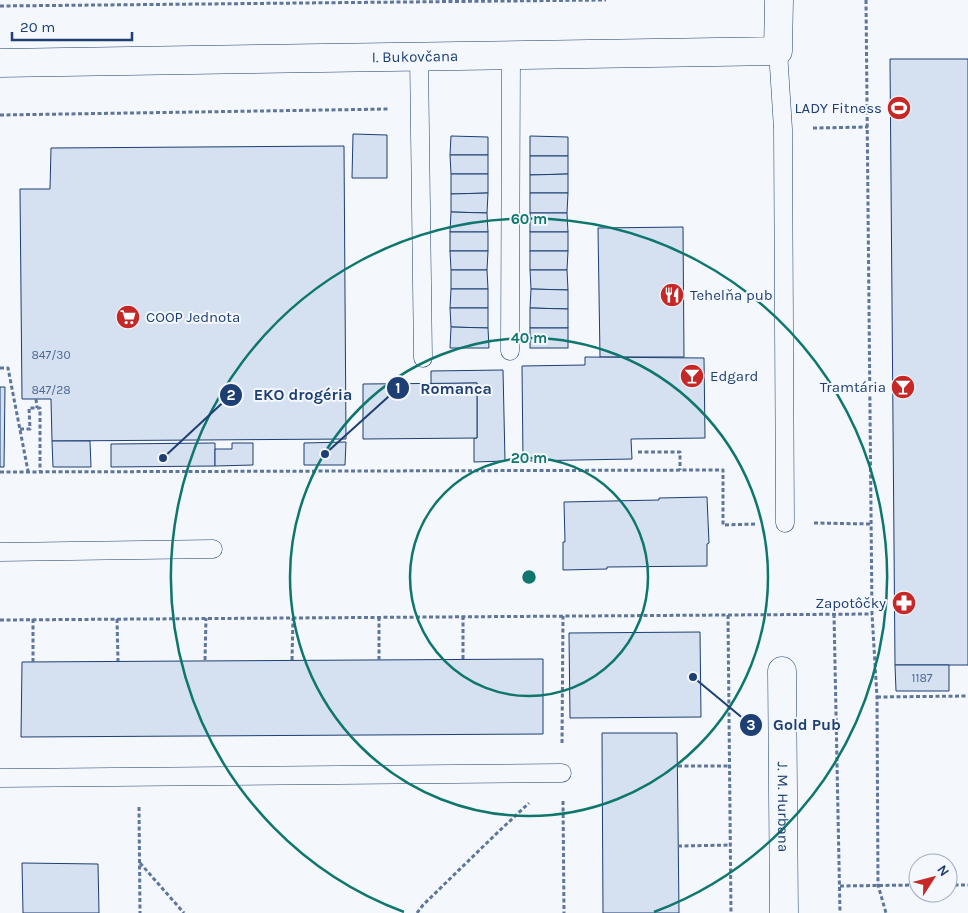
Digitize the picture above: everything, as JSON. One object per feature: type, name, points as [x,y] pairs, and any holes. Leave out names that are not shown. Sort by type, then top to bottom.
[{"type":"street","points":[[778,0],[778,51]]},
{"type":"street","name":"I. Bukovčana","points":[[0,62],[778,51]]},
{"type":"street","name":"J. M. Hurbana","points":[[782,671],[784,913]]},
{"type":"lane","points":[[778,51],[783,129],[785,523]]},
{"type":"lane","points":[[510,351],[511,55]]},
{"type":"lane","points":[[419,57],[423,358]]},
{"type":"lane","points":[[0,552],[213,549]]},
{"type":"lane","points":[[0,778],[562,773]]},
{"type":"path","points":[[96,0],[96,6]]},
{"type":"path","points":[[0,6],[96,6],[182,2],[606,0]]},
{"type":"path","points":[[866,0],[872,614],[877,697],[878,886],[886,913]]},
{"type":"path","points":[[0,116],[420,109]]},
{"type":"path","points":[[783,129],[868,127]]},
{"type":"path","points":[[0,368],[8,368],[28,471]]},
{"type":"path","points":[[36,399],[36,408]]},
{"type":"path","points":[[20,429],[30,428],[29,408],[40,408],[40,471]]},
{"type":"path","points":[[638,452],[680,452],[680,470]]},
{"type":"path","points":[[0,472],[723,470],[723,525],[785,523],[871,524]]},
{"type":"path","points":[[728,614],[731,913]]},
{"type":"path","points":[[834,614],[840,913]]},
{"type":"path","points":[[0,620],[872,614]]},
{"type":"path","points":[[463,616],[464,659]]},
{"type":"path","points":[[379,617],[379,660]]},
{"type":"path","points":[[205,660],[206,618]]},
{"type":"path","points":[[292,660],[293,618]]},
{"type":"path","points":[[33,619],[33,662]]},
{"type":"path","points":[[118,619],[118,661]]},
{"type":"path","points":[[877,697],[968,696]]},
{"type":"path","points":[[678,766],[730,766]]},
{"type":"path","points":[[417,913],[489,841],[562,773]]},
{"type":"path","points":[[138,777],[140,913]]},
{"type":"path","points":[[678,846],[731,845]]},
{"type":"path","points":[[139,862],[184,913]]},
{"type":"path","points":[[840,886],[908,885]]},
{"type":"building","points":[[890,59],[968,59],[968,665],[895,665]]},
{"type":"building","points":[[353,134],[387,135],[387,178],[352,178]]},
{"type":"building","points":[[451,136],[488,137],[488,155],[450,155]]},
{"type":"building","points":[[530,136],[568,137],[568,156],[530,156]]},
{"type":"building","points":[[344,146],[346,439],[52,441],[51,399],[22,399],[20,189],[50,189],[51,148]]},
{"type":"building","points":[[450,155],[488,155],[488,174],[451,174]]},
{"type":"building","points":[[530,156],[568,156],[568,174],[530,175]]},
{"type":"building","points":[[451,174],[488,174],[488,193],[451,194]]},
{"type":"building","points":[[568,174],[568,193],[530,193],[530,175]]},
{"type":"building","points":[[488,193],[487,213],[451,212],[451,194]]},
{"type":"building","points":[[530,193],[568,193],[567,213],[530,213]]},
{"type":"building","points":[[451,212],[487,213],[488,232],[450,232]]},
{"type":"building","points":[[530,213],[567,213],[568,232],[530,232]]},
{"type":"building","points":[[683,227],[684,357],[600,357],[598,228]]},
{"type":"building","points":[[450,232],[488,232],[488,251],[450,251]]},
{"type":"building","points":[[530,232],[568,232],[568,251],[530,251]]},
{"type":"building","points":[[450,251],[488,251],[487,270],[451,270]]},
{"type":"building","points":[[530,251],[568,251],[567,270],[530,270]]},
{"type":"building","points":[[451,270],[487,270],[488,289],[451,289]]},
{"type":"building","points":[[530,270],[567,270],[568,290],[531,289]]},
{"type":"building","points":[[451,289],[488,289],[488,308],[450,308]]},
{"type":"building","points":[[531,289],[568,290],[568,309],[530,308]]},
{"type":"building","points":[[450,308],[488,308],[488,328],[451,327]]},
{"type":"building","points":[[530,308],[568,309],[568,328],[530,328]]},
{"type":"building","points":[[451,327],[488,328],[489,348],[450,348]]},
{"type":"building","points":[[530,328],[568,328],[568,348],[530,348]]},
{"type":"building","points":[[585,357],[704,358],[705,438],[631,439],[632,459],[523,461],[522,366],[585,365]]},
{"type":"building","points":[[503,370],[505,461],[474,462],[474,438],[477,438],[477,383],[431,384],[431,371]]},
{"type":"building","points":[[477,383],[477,438],[363,439],[363,384]]},
{"type":"building","points":[[0,387],[5,387],[4,467],[0,467]]},
{"type":"building","points":[[52,441],[90,441],[91,467],[53,467]]},
{"type":"building","points":[[346,442],[345,465],[304,465],[304,443]]},
{"type":"building","points":[[215,443],[215,466],[111,467],[111,444]]},
{"type":"building","points":[[232,443],[253,443],[253,465],[215,466],[215,449],[232,449]]},
{"type":"building","points":[[707,497],[709,543],[707,544],[707,566],[607,567],[607,569],[563,570],[563,542],[565,542],[564,502]]},
{"type":"building","points":[[700,632],[701,717],[570,718],[569,633]]},
{"type":"building","points":[[543,659],[543,734],[21,737],[22,662]]},
{"type":"building","points":[[895,665],[949,665],[949,691],[896,691]]},
{"type":"building","points":[[602,733],[677,733],[679,913],[603,913]]},
{"type":"building","points":[[22,863],[98,864],[99,913],[23,913]]},
{"type":"place","name":"LADY Fitness","points":[[899,108]]},
{"type":"place","name":"Tehelňa pub","points":[[672,295]]},
{"type":"place","name":"COOP Jednota","points":[[128,317]]},
{"type":"place","name":"Edgard","points":[[692,376]]},
{"type":"place","name":"Tramtária","points":[[903,387]]},
{"type":"place","name":"Romanca","points":[[325,454]]},
{"type":"place","name":"EKO drogéria","points":[[163,458]]},
{"type":"place","name":"Zapotôčky","points":[[904,603]]},
{"type":"place","name":"Gold Pub","points":[[693,677]]}]
